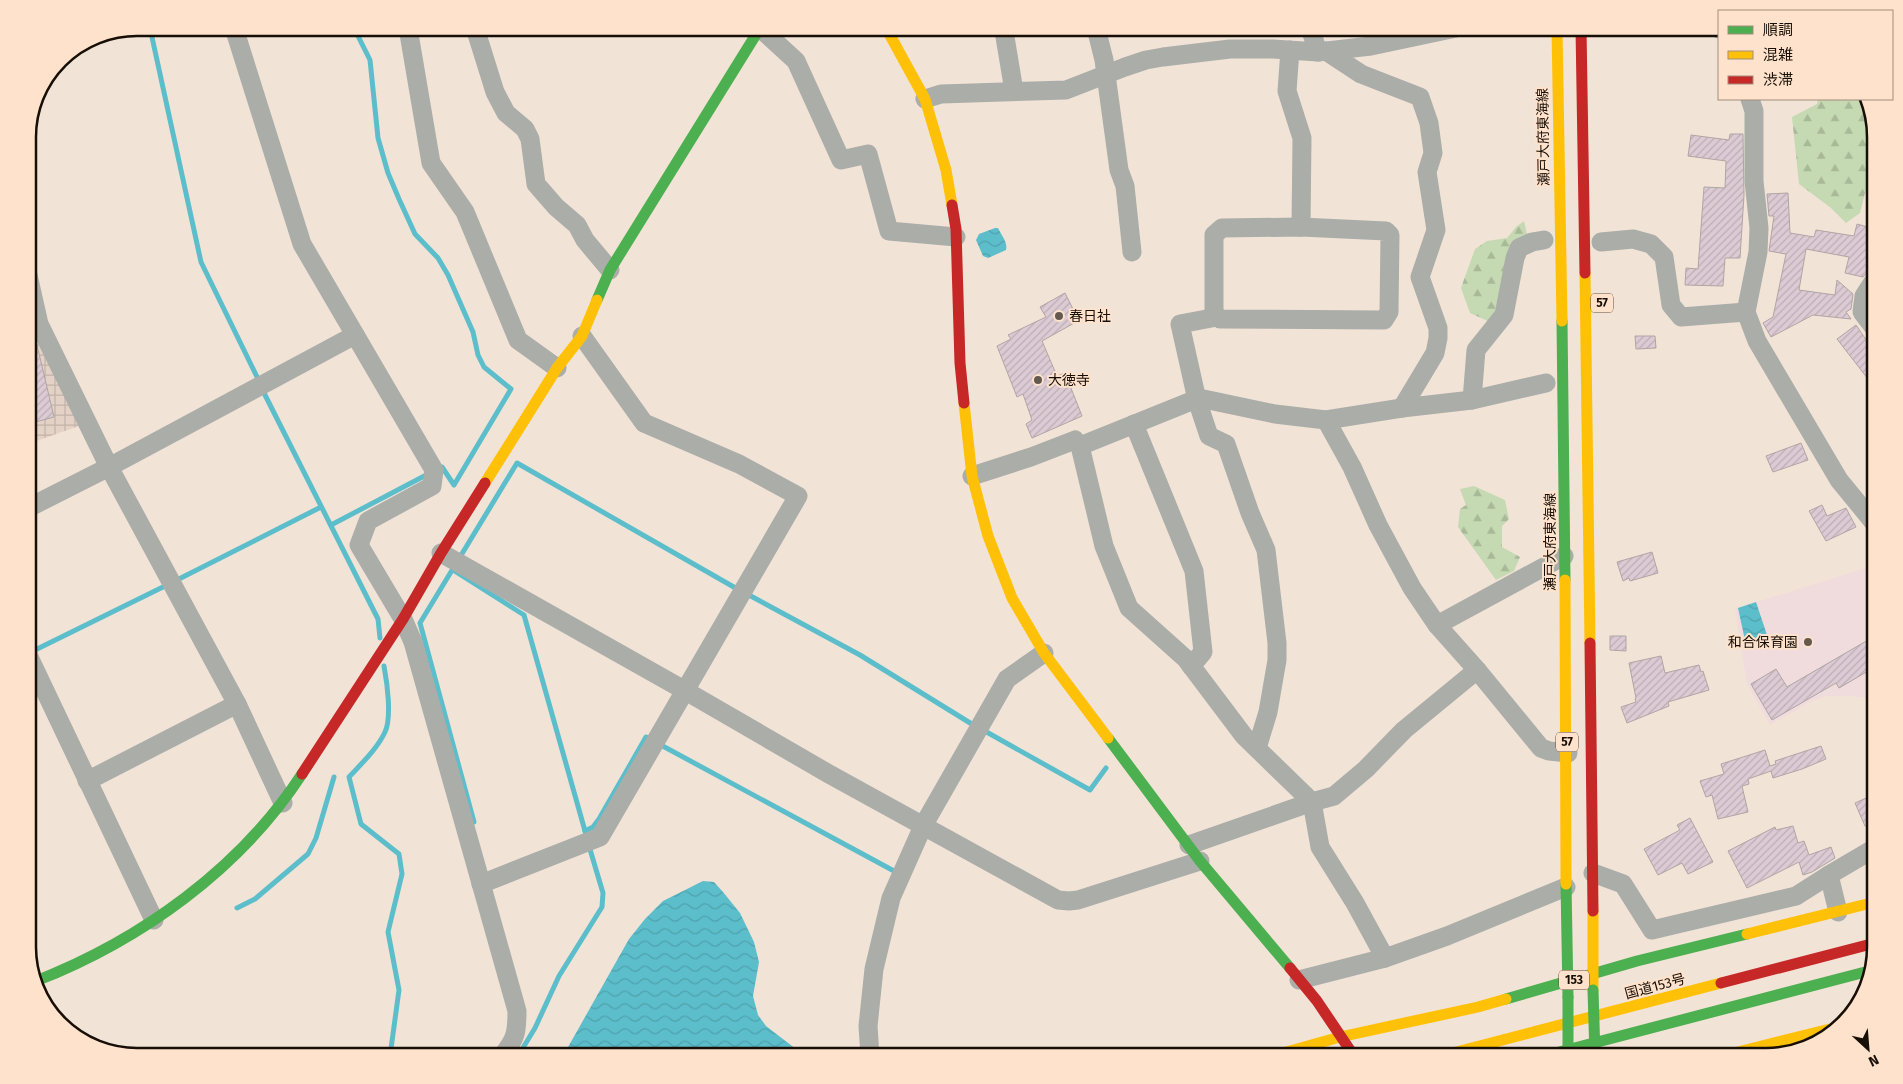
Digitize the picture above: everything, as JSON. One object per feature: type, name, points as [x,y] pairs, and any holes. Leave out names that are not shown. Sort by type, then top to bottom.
[{"type":"main road","points":[[42,979],[74,966],[154,920],[217,873],[283,803],[403,619],[441,553],[556,368],[582,336],[610,270],[755,36]]},
{"type":"main road","points":[[890,36],[925,98],[946,170],[956,236],[960,363],[972,476],[988,536],[1012,598],[1044,653],[1200,861],[1316,1001],[1348,1048]]},
{"type":"main road","name":"瀬戸大府東海線","points":[[1557,36],[1568,753],[1565,953],[1568,997],[1568,1048]]},
{"type":"main road","name":"57","points":[[1581,36],[1595,1048]]},
{"type":"main road","name":"57","points":[[1588,575],[1601,528]]},
{"type":"main road","name":"57","points":[[1553,534],[1564,556]]},
{"type":"main road","name":"153","points":[[1301,1048],[1340,1037],[1478,1007],[1637,961],[1867,904]]},
{"type":"main road","name":"国道153号","points":[[1472,1048],[1867,945]]},
{"type":"main road","points":[[1575,1048],[1863,973]]},
{"type":"main road","points":[[1754,1048],[1820,1032]]},
{"type":"street","points":[[237,36],[302,244],[434,470],[432,486],[368,521],[359,545],[403,619],[413,642],[517,1011],[517,1031],[509,1048]]},
{"type":"street","points":[[409,36],[431,163],[465,212],[518,340],[556,368]]},
{"type":"street","points":[[478,36],[495,92],[506,113],[524,129],[530,139],[536,184],[556,207],[577,226],[585,240],[610,270]]},
{"type":"street","points":[[769,36],[796,61],[841,160],[868,154],[889,231],[956,236]]},
{"type":"street","points":[[1005,36],[1014,90]]},
{"type":"street","points":[[1098,36],[1119,170],[1125,186],[1132,252]]},
{"type":"street","points":[[1314,36],[1322,51],[1361,74],[1420,98],[1429,123],[1433,153],[1427,172],[1436,230],[1420,277],[1438,328],[1438,338],[1435,353],[1402,408]]},
{"type":"street","points":[[925,98],[941,94],[1006,92],[1014,90],[1066,90],[1105,74],[1163,56],[1230,49],[1322,51],[1371,46],[1418,36]]},
{"type":"street","points":[[1290,50],[1287,91],[1302,138],[1302,227]]},
{"type":"street","points":[[1750,100],[1754,111],[1754,181],[1759,228],[1758,252],[1746,312],[1757,340],[1839,480],[1867,514]]},
{"type":"street","points":[[1302,227],[1386,231],[1390,235],[1389,312],[1384,320],[1220,319],[1214,313],[1214,235],[1222,228],[1302,227]]},
{"type":"street","points":[[1601,242],[1633,239],[1651,244],[1664,256],[1670,305],[1681,317],[1746,312]]},
{"type":"street","points":[[1472,400],[1476,350],[1504,315],[1515,258],[1519,248],[1532,242],[1544,240]]},
{"type":"street","points":[[1867,291],[1864,296],[1862,312],[1867,319]]},
{"type":"street","points":[[36,314],[38,324],[109,467],[237,704],[283,803]]},
{"type":"street","points":[[1218,317],[1180,324],[1197,400],[1209,436],[1226,444],[1250,513],[1266,550],[1277,643],[1277,660],[1268,712],[1257,748]]},
{"type":"street","points":[[36,504],[109,467],[355,334]]},
{"type":"street","points":[[481,884],[600,837],[798,496],[739,464],[644,423],[582,336]]},
{"type":"street","points":[[1080,446],[1200,398],[1275,414],[1326,420],[1402,408],[1472,400],[1546,383]]},
{"type":"street","points":[[1326,420],[1352,467],[1382,533],[1412,588],[1437,625],[1541,748],[1568,753]]},
{"type":"street","points":[[1134,424],[1194,571],[1203,652],[1191,666]]},
{"type":"street","points":[[972,476],[1076,440],[1080,446],[1104,546],[1129,608],[1186,659],[1233,723],[1312,802],[1320,847],[1355,903],[1385,958]]},
{"type":"street","points":[[441,553],[684,690],[828,774],[1058,900],[1078,900],[1200,861]]},
{"type":"street","points":[[1437,625],[1564,556]]},
{"type":"street","points":[[869,1048],[868,1026],[874,969],[891,898],[923,826],[1007,679],[1044,653]]},
{"type":"street","points":[[1189,845],[1334,796],[1366,769],[1404,730],[1477,670]]},
{"type":"street","points":[[36,672],[154,920]]},
{"type":"street","points":[[87,781],[237,704]]},
{"type":"street","points":[[1593,872],[1623,884],[1652,930],[1796,896],[1867,853]]},
{"type":"street","points":[[1829,875],[1838,912]]},
{"type":"street","points":[[1299,980],[1385,958],[1566,887]]},
{"type":"shaded area","points":[[36,316],[79,426],[36,441]]},
{"type":"shaded area","name":"和合保育園","points":[[1867,568],[1867,698],[1827,696],[1812,701],[1770,725],[1747,684],[1735,609]]},
{"type":"green space","points":[[1818,100],[1859,100],[1865,118],[1867,131],[1867,192],[1865,193],[1860,213],[1846,223],[1831,208],[1799,184],[1792,117],[1817,104]]},
{"type":"green space","points":[[1524,221],[1527,234],[1521,237],[1492,323],[1470,313],[1461,288],[1475,249],[1487,241],[1507,238]]},
{"type":"green space","points":[[1474,486],[1505,500],[1509,519],[1502,526],[1502,547],[1520,557],[1514,571],[1496,580],[1458,527],[1460,509],[1466,505],[1460,489]]},
{"type":"water","points":[[998,228],[1004,239],[1006,250],[988,258],[983,256],[976,240],[979,234]]},
{"type":"water","points":[[1756,602],[1767,635],[1746,645],[1738,608]]},
{"type":"water","points":[[703,881],[714,882],[723,892],[740,913],[754,942],[759,962],[753,996],[758,1015],[766,1026],[795,1048],[568,1048],[629,939],[663,901]]},
{"type":"building","points":[[1730,134],[1743,134],[1744,195],[1740,258],[1725,258],[1723,286],[1685,285],[1686,268],[1698,269],[1704,187],[1725,188],[1726,161],[1688,156],[1691,135],[1729,140]]},
{"type":"building","points":[[1788,193],[1790,233],[1814,237],[1816,230],[1854,236],[1857,224],[1867,227],[1867,273],[1863,277],[1845,273],[1849,257],[1806,249],[1799,290],[1835,295],[1837,280],[1853,294],[1851,309],[1846,312],[1851,319],[1813,315],[1771,337],[1763,323],[1773,317],[1786,254],[1769,251],[1774,216],[1769,216],[1767,194]]},
{"type":"building","name":"大徳寺","points":[[1065,293],[1074,311],[1072,312],[1076,322],[1042,341],[1057,376],[1065,373],[1082,416],[1032,438],[1026,424],[1032,420],[1023,394],[1017,397],[997,346],[1011,339],[1008,335],[1046,317],[1040,307]]},
{"type":"building","points":[[1856,325],[1867,341],[1867,378],[1837,339]]},
{"type":"building","points":[[1635,336],[1655,336],[1656,348],[1636,349]]},
{"type":"building","points":[[36,343],[37,345],[54,417],[36,422]]},
{"type":"building","points":[[1801,443],[1808,460],[1773,472],[1766,456]]},
{"type":"building","points":[[1822,505],[1827,516],[1846,508],[1856,527],[1826,541],[1809,511]]},
{"type":"building","points":[[1652,552],[1658,573],[1630,581],[1629,578],[1623,581],[1617,562]]},
{"type":"building","points":[[1610,636],[1626,636],[1626,651],[1610,650]]},
{"type":"building","points":[[1867,641],[1867,672],[1839,688],[1836,683],[1772,720],[1751,684],[1776,669],[1787,687]]},
{"type":"building","points":[[1661,656],[1665,673],[1699,665],[1709,690],[1668,702],[1669,706],[1627,723],[1621,707],[1636,702],[1629,663]]},
{"type":"building","points":[[1821,746],[1826,759],[1773,778],[1771,771],[1748,779],[1749,784],[1742,786],[1748,812],[1718,819],[1712,795],[1706,797],[1700,781],[1724,774],[1721,764],[1765,750],[1770,766],[1776,764],[1775,761]]},
{"type":"building","points":[[1867,798],[1867,826],[1865,826],[1855,803]]},
{"type":"building","points":[[1690,818],[1713,862],[1688,874],[1682,863],[1658,875],[1644,849],[1680,830],[1677,825]]},
{"type":"building","points":[[1793,826],[1798,843],[1804,841],[1809,855],[1831,847],[1835,858],[1812,872],[1803,875],[1799,862],[1747,888],[1728,851],[1775,827],[1776,830]]},
{"type":"waterway","points":[[152,36],[201,262],[259,381]]},
{"type":"waterway","points":[[358,36],[370,60],[378,138],[388,173],[399,199],[415,234],[438,258],[448,275],[473,332],[478,355],[484,367],[511,389],[454,485],[442,467],[437,469]]},
{"type":"waterway","points":[[262,389],[378,619],[380,638]]},
{"type":"waterway","points":[[474,822],[420,623],[517,463],[739,590]]},
{"type":"waterway","points":[[331,525],[430,473]]},
{"type":"waterway","points":[[175,581],[321,507]]},
{"type":"waterway","points":[[453,570],[524,615],[587,838]]},
{"type":"waterway","points":[[36,650],[167,585]]},
{"type":"waterway","points":[[747,594],[860,655],[975,726]]},
{"type":"waterway","points":[[384,666],[388,699],[387,726],[378,744],[349,777],[361,824],[399,854],[402,874],[388,932],[399,990],[391,1048]]},
{"type":"waterway","points":[[983,730],[1090,790],[1106,768]]},
{"type":"waterway","points":[[585,831],[593,827],[599,819],[646,737],[651,740]]},
{"type":"waterway","points":[[659,744],[894,871]]},
{"type":"waterway","points":[[237,908],[255,899],[308,854],[316,838],[334,777]]},
{"type":"waterway","points":[[523,1048],[535,1028],[559,976],[602,907],[603,893],[589,846]]},
{"type":"traffic: fast","points":[[597,300],[610,270],[755,36]]},
{"type":"traffic: fast","points":[[1562,321],[1565,580]]},
{"type":"traffic: fast","points":[[1108,738],[1200,861],[1290,968]]},
{"type":"traffic: fast","points":[[42,978],[113,945],[150,923],[185,898],[249,841],[302,774]]},
{"type":"traffic: fast","points":[[1566,884],[1568,997]]},
{"type":"traffic: fast","points":[[1506,999],[1637,961],[1747,934]]},
{"type":"traffic: fast","points":[[1575,1048],[1863,973]]},
{"type":"traffic: fast","points":[[1593,990],[1595,1048]]},
{"type":"traffic: fast","points":[[1568,997],[1568,1048]]},
{"type":"traffic: slow","points":[[890,36],[925,99],[946,170],[952,205]]},
{"type":"traffic: slow","points":[[1557,36],[1562,321]]},
{"type":"traffic: slow","points":[[1585,273],[1590,643]]},
{"type":"traffic: slow","points":[[485,483],[557,368],[582,336],[597,300]]},
{"type":"traffic: slow","points":[[964,403],[972,476],[988,536],[1012,598],[1044,653],[1108,738]]},
{"type":"traffic: slow","points":[[1565,580],[1566,884]]},
{"type":"traffic: slow","points":[[1747,934],[1867,904]]},
{"type":"traffic: slow","points":[[1593,911],[1593,990]]},
{"type":"traffic: slow","points":[[1472,1048],[1721,983]]},
{"type":"traffic: slow","points":[[1301,1048],[1340,1037],[1478,1007],[1506,999]]},
{"type":"traffic: slow","points":[[1754,1048],[1820,1032]]},
{"type":"traffic: jam","points":[[1581,36],[1585,273]]},
{"type":"traffic: jam","points":[[952,205],[956,229],[960,363],[964,403]]},
{"type":"traffic: jam","points":[[302,774],[403,619],[441,553],[485,483]]},
{"type":"traffic: jam","points":[[1590,643],[1593,911]]},
{"type":"traffic: jam","points":[[1721,983],[1867,945]]},
{"type":"traffic: jam","points":[[1290,968],[1317,1001],[1349,1048]]},
{"type":"place","name":"春日社","points":[[1059,316]]},
{"type":"place","name":"大徳寺","points":[[1038,380]]},
{"type":"place","name":"和合保育園","points":[[1808,642]]}]
